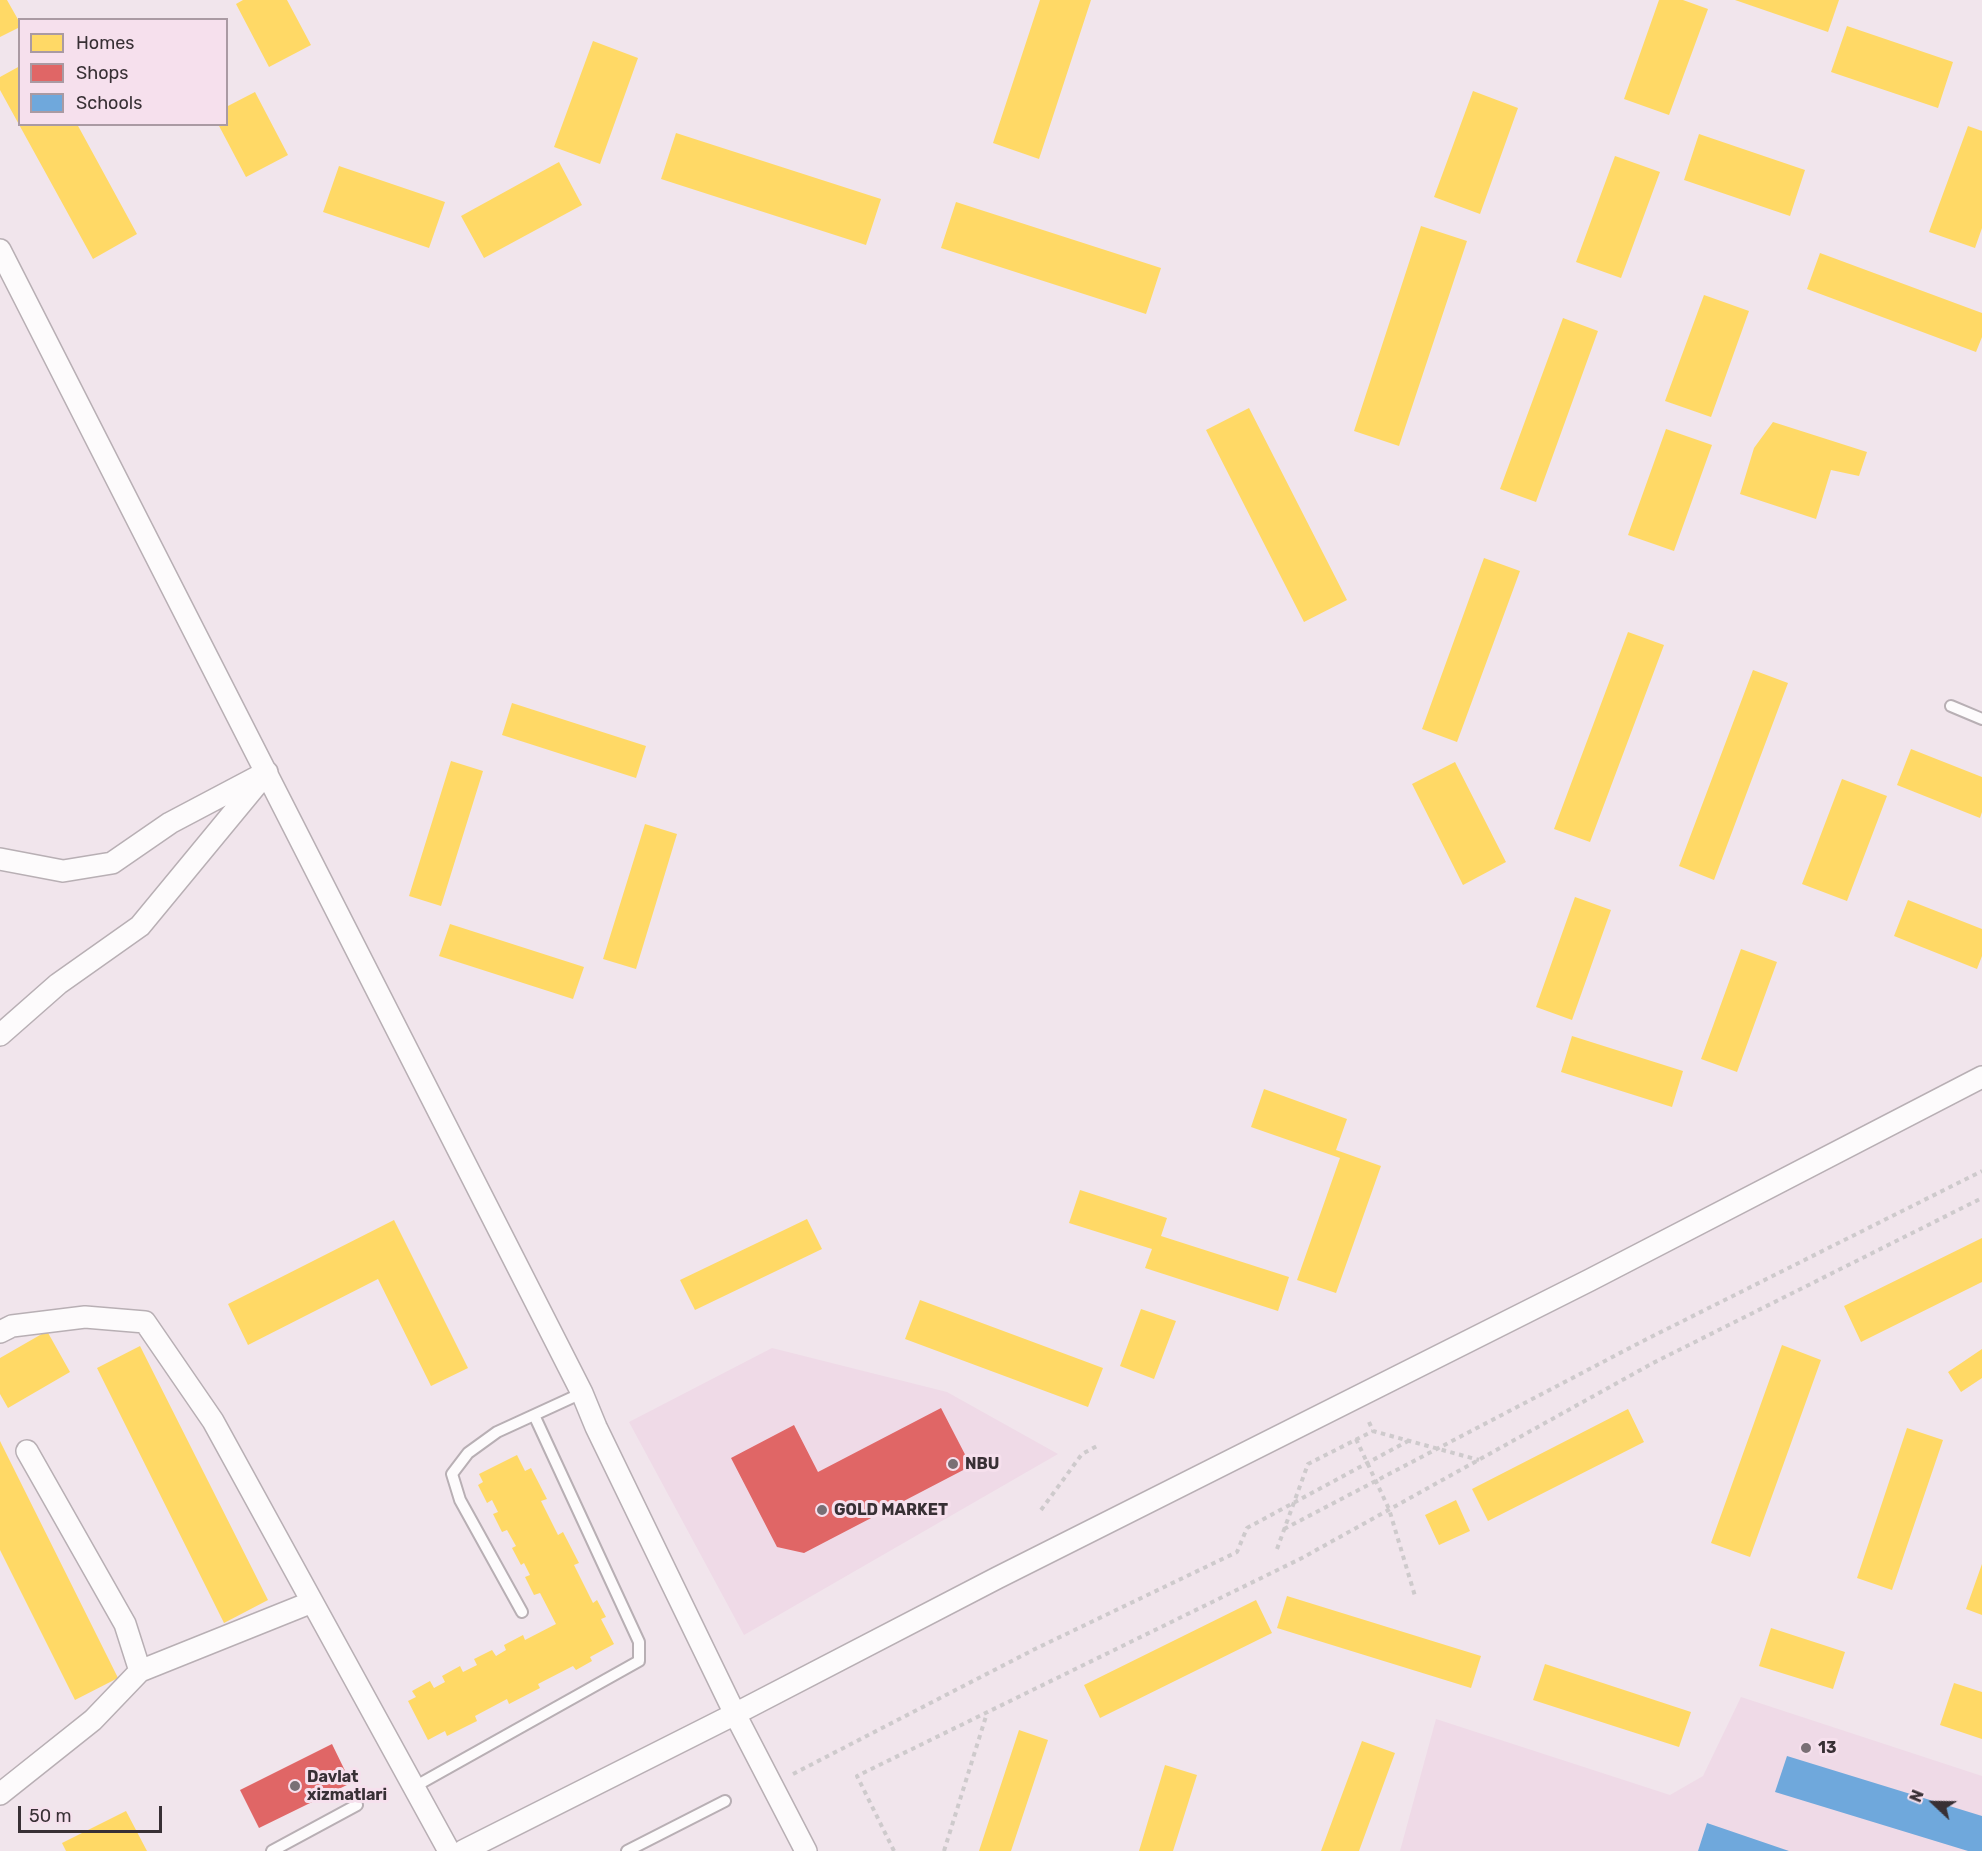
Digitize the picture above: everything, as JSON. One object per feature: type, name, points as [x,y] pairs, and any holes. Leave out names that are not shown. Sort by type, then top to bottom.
[{"type":"street","points":[[0,250],[582,1393],[735,1714],[806,1851]]},
{"type":"street","points":[[0,860],[63,871],[112,863],[171,823],[267,772]]},
{"type":"street","points":[[0,1035],[58,984],[140,926],[267,772]]},
{"type":"street","points":[[463,1851],[735,1714],[997,1578],[1600,1275],[1982,1077]]},
{"type":"street","points":[[0,1332],[12,1326],[85,1317],[145,1322],[213,1421],[449,1851]]},
{"type":"street","points":[[27,1451],[125,1624],[140,1671]]},
{"type":"street","points":[[0,1794],[93,1720],[140,1671],[312,1602]]},
{"type":"lane","points":[[1951,706],[1982,718]]},
{"type":"lane","points":[[522,1612],[460,1500],[452,1474],[468,1453],[497,1432],[582,1393]]},
{"type":"lane","points":[[414,1787],[639,1661],[639,1642],[534,1415]]},
{"type":"lane","points":[[627,1851],[724,1801]]},
{"type":"lane","points":[[272,1851],[357,1804]]},
{"type":"path","points":[[1284,1529],[1643,1341],[1982,1171]]},
{"type":"path","points":[[894,1851],[857,1776],[1302,1558],[1653,1363],[1982,1198]]},
{"type":"path","points":[[1369,1422],[1373,1431]]},
{"type":"path","points":[[1277,1549],[1308,1464],[1373,1431],[1479,1460]]},
{"type":"path","points":[[1356,1439],[1389,1509],[1415,1596]]},
{"type":"path","points":[[793,1774],[1035,1649],[1237,1552],[1247,1528],[1408,1441]]},
{"type":"path","points":[[1041,1510],[1082,1454],[1097,1446]]},
{"type":"path","points":[[944,1851],[987,1713]]},
{"type":"shaded area","points":[[772,1348],[947,1392],[1058,1454],[744,1635],[629,1422]]},
{"type":"shaded area","name":"13","points":[[1741,1697],[1982,1776],[1982,1851],[1400,1851],[1436,1719],[1670,1795],[1703,1776]]},
{"type":"building: Homes","points":[[0,0],[7,0],[18,19],[18,28],[0,37]]},
{"type":"building: Homes","points":[[243,0],[287,0],[311,45],[269,67],[236,4]]},
{"type":"building: Homes","points":[[1040,0],[1091,0],[1039,159],[993,143]]},
{"type":"building: Homes","points":[[1659,0],[1683,0],[1708,9],[1669,115],[1624,99]]},
{"type":"building: Homes","points":[[1735,0],[1839,0],[1828,32]]},
{"type":"building: Homes","points":[[1847,26],[1953,62],[1938,108],[1831,72]]},
{"type":"building: Homes","points":[[593,41],[638,58],[600,164],[554,147]]},
{"type":"building: Homes","points":[[18,67],[18,123],[0,90],[0,77]]},
{"type":"building: Homes","points":[[1473,91],[1518,108],[1480,214],[1434,197]]},
{"type":"building: Homes","points":[[255,92],[288,155],[246,177],[219,126],[228,126],[228,106]]},
{"type":"building: Homes","points":[[20,126],[78,126],[137,234],[93,259]]},
{"type":"building: Homes","points":[[1968,126],[1982,131],[1982,228],[1975,248],[1929,232]]},
{"type":"building: Homes","points":[[676,133],[881,199],[866,245],[661,179]]},
{"type":"building: Homes","points":[[1699,134],[1805,170],[1790,216],[1684,180]]},
{"type":"building: Homes","points":[[1615,156],[1660,172],[1621,278],[1576,262]]},
{"type":"building: Homes","points":[[559,162],[582,205],[484,258],[461,216]]},
{"type":"building: Homes","points":[[339,166],[445,202],[429,248],[323,212]]},
{"type":"building: Homes","points":[[956,202],[1161,268],[1146,314],[941,248]]},
{"type":"building: Homes","points":[[1421,226],[1467,241],[1399,446],[1354,431]]},
{"type":"building: Homes","points":[[1820,253],[1982,313],[1982,337],[1976,352],[1807,289]]},
{"type":"building: Homes","points":[[1704,295],[1749,311],[1711,417],[1665,401]]},
{"type":"building: Homes","points":[[1563,318],[1598,331],[1536,502],[1500,489]]},
{"type":"building: Homes","points":[[1249,408],[1347,600],[1304,622],[1206,430]]},
{"type":"building: Homes","points":[[1773,422],[1867,452],[1859,476],[1831,470],[1816,519],[1740,494],[1754,448]]},
{"type":"building: Homes","points":[[1666,429],[1712,445],[1674,551],[1628,535]]},
{"type":"building: Homes","points":[[1484,558],[1520,571],[1457,742],[1422,729]]},
{"type":"building: Homes","points":[[1628,632],[1664,645],[1590,842],[1554,829]]},
{"type":"building: Homes","points":[[1753,670],[1788,683],[1714,880],[1679,866]]},
{"type":"building: Homes","points":[[512,703],[646,746],[636,778],[502,735]]},
{"type":"building: Homes","points":[[1911,749],[1982,777],[1980,818],[1897,785]]},
{"type":"building: Homes","points":[[451,761],[483,771],[441,906],[409,896]]},
{"type":"building: Homes","points":[[1455,762],[1506,862],[1463,885],[1412,784]]},
{"type":"building: Homes","points":[[1842,779],[1887,796],[1847,901],[1802,884]]},
{"type":"building: Homes","points":[[645,824],[677,834],[636,969],[603,959]]},
{"type":"building: Homes","points":[[1575,897],[1611,910],[1572,1020],[1536,1007]]},
{"type":"building: Homes","points":[[1908,900],[1982,929],[1982,956],[1977,969],[1894,936]]},
{"type":"building: Homes","points":[[450,924],[584,967],[573,999],[439,956]]},
{"type":"building: Homes","points":[[1741,949],[1777,962],[1737,1072],[1701,1059]]},
{"type":"building: Homes","points":[[1572,1036],[1683,1071],[1672,1107],[1561,1072]]},
{"type":"building: Homes","points":[[1264,1089],[1347,1119],[1336,1150],[1381,1166],[1336,1293],[1297,1280],[1340,1158],[1251,1127]]},
{"type":"building: Homes","points":[[1080,1190],[1167,1218],[1161,1236],[1289,1277],[1278,1311],[1145,1268],[1152,1249],[1069,1223]]},
{"type":"building: Homes","points":[[807,1219],[822,1249],[695,1310],[680,1280]]},
{"type":"building: Homes","points":[[394,1220],[468,1368],[431,1386],[378,1279],[248,1345],[228,1304]]},
{"type":"building: Homes","points":[[1982,1238],[1982,1282],[1861,1342],[1844,1306]]},
{"type":"building: Homes","points":[[920,1300],[1103,1368],[1088,1407],[905,1339]]},
{"type":"building: Homes","points":[[1141,1309],[1176,1321],[1154,1379],[1120,1366]]},
{"type":"building: Homes","points":[[47,1331],[70,1372],[8,1408],[0,1394],[0,1358]]},
{"type":"building: Homes","points":[[1782,1345],[1821,1360],[1750,1557],[1711,1543]]},
{"type":"building: Homes","points":[[140,1346],[268,1600],[224,1623],[97,1368]]},
{"type":"building: Homes","points":[[1982,1349],[1982,1378],[1961,1392],[1948,1372]]},
{"type":"building: Homes","points":[[1628,1409],[1644,1442],[1488,1521],[1472,1489]]},
{"type":"building: Homes","points":[[1907,1428],[1943,1440],[1892,1590],[1857,1578]]},
{"type":"building: Homes","points":[[0,1441],[118,1678],[75,1700],[0,1550]]},
{"type":"building: Homes","points":[[517,1455],[525,1471],[531,1468],[547,1499],[541,1501],[558,1535],[563,1532],[579,1563],[574,1565],[593,1603],[597,1600],[606,1617],[601,1619],[614,1644],[590,1657],[592,1661],[576,1670],[573,1666],[538,1684],[540,1688],[509,1704],[507,1699],[475,1716],[477,1721],[447,1736],[445,1731],[428,1740],[408,1701],[416,1697],[412,1691],[430,1681],[434,1688],[445,1682],[442,1676],[460,1666],[463,1672],[477,1665],[474,1659],[492,1650],[496,1656],[506,1650],[504,1645],[523,1635],[525,1640],[556,1624],[540,1593],[534,1595],[525,1577],[530,1575],[524,1563],[521,1565],[512,1548],[516,1546],[507,1530],[502,1532],[493,1514],[498,1512],[492,1500],[487,1503],[478,1485],[483,1482],[479,1474]]},
{"type":"building: Homes","points":[[1456,1500],[1470,1531],[1439,1545],[1425,1515]]},
{"type":"building: Homes","points":[[1982,1564],[1982,1615],[1966,1609]]},
{"type":"building: Homes","points":[[1287,1596],[1481,1656],[1471,1688],[1277,1628]]},
{"type":"building: Homes","points":[[1256,1600],[1272,1633],[1100,1718],[1084,1685]]},
{"type":"building: Homes","points":[[1771,1628],[1845,1652],[1833,1689],[1759,1666]]},
{"type":"building: Homes","points":[[1545,1664],[1691,1712],[1679,1747],[1533,1700]]},
{"type":"building: Homes","points":[[1954,1683],[1982,1692],[1982,1739],[1940,1725]]},
{"type":"building: Homes","points":[[1019,1730],[1048,1740],[1011,1851],[979,1851]]},
{"type":"building: Homes","points":[[1362,1741],[1395,1753],[1359,1851],[1321,1851]]},
{"type":"building: Homes","points":[[1165,1765],[1197,1775],[1173,1851],[1139,1851]]},
{"type":"building: Homes","points":[[126,1811],[147,1851],[66,1851],[62,1843]]},
{"type":"building: Shops","name":"GOLD MARKET","points":[[941,1408],[971,1466],[804,1553],[777,1547],[731,1458],[794,1425],[818,1472]]},
{"type":"building: Shops","name":"Davlat xizmatlari","points":[[332,1744],[351,1783],[259,1828],[240,1790]]},
{"type":"building: Schools","points":[[1787,1756],[1982,1816],[1982,1851],[1968,1851],[1775,1792]]},
{"type":"building: Schools","points":[[1707,1823],[1789,1851],[1698,1851]]},
{"type":"place","name":"NBU","points":[[953,1464]]},
{"type":"place","name":"GOLD MARKET","points":[[822,1510]]},
{"type":"place","name":"13","points":[[1806,1748]]},
{"type":"place","name":"Davlat xizmatlari","points":[[295,1786]]}]
